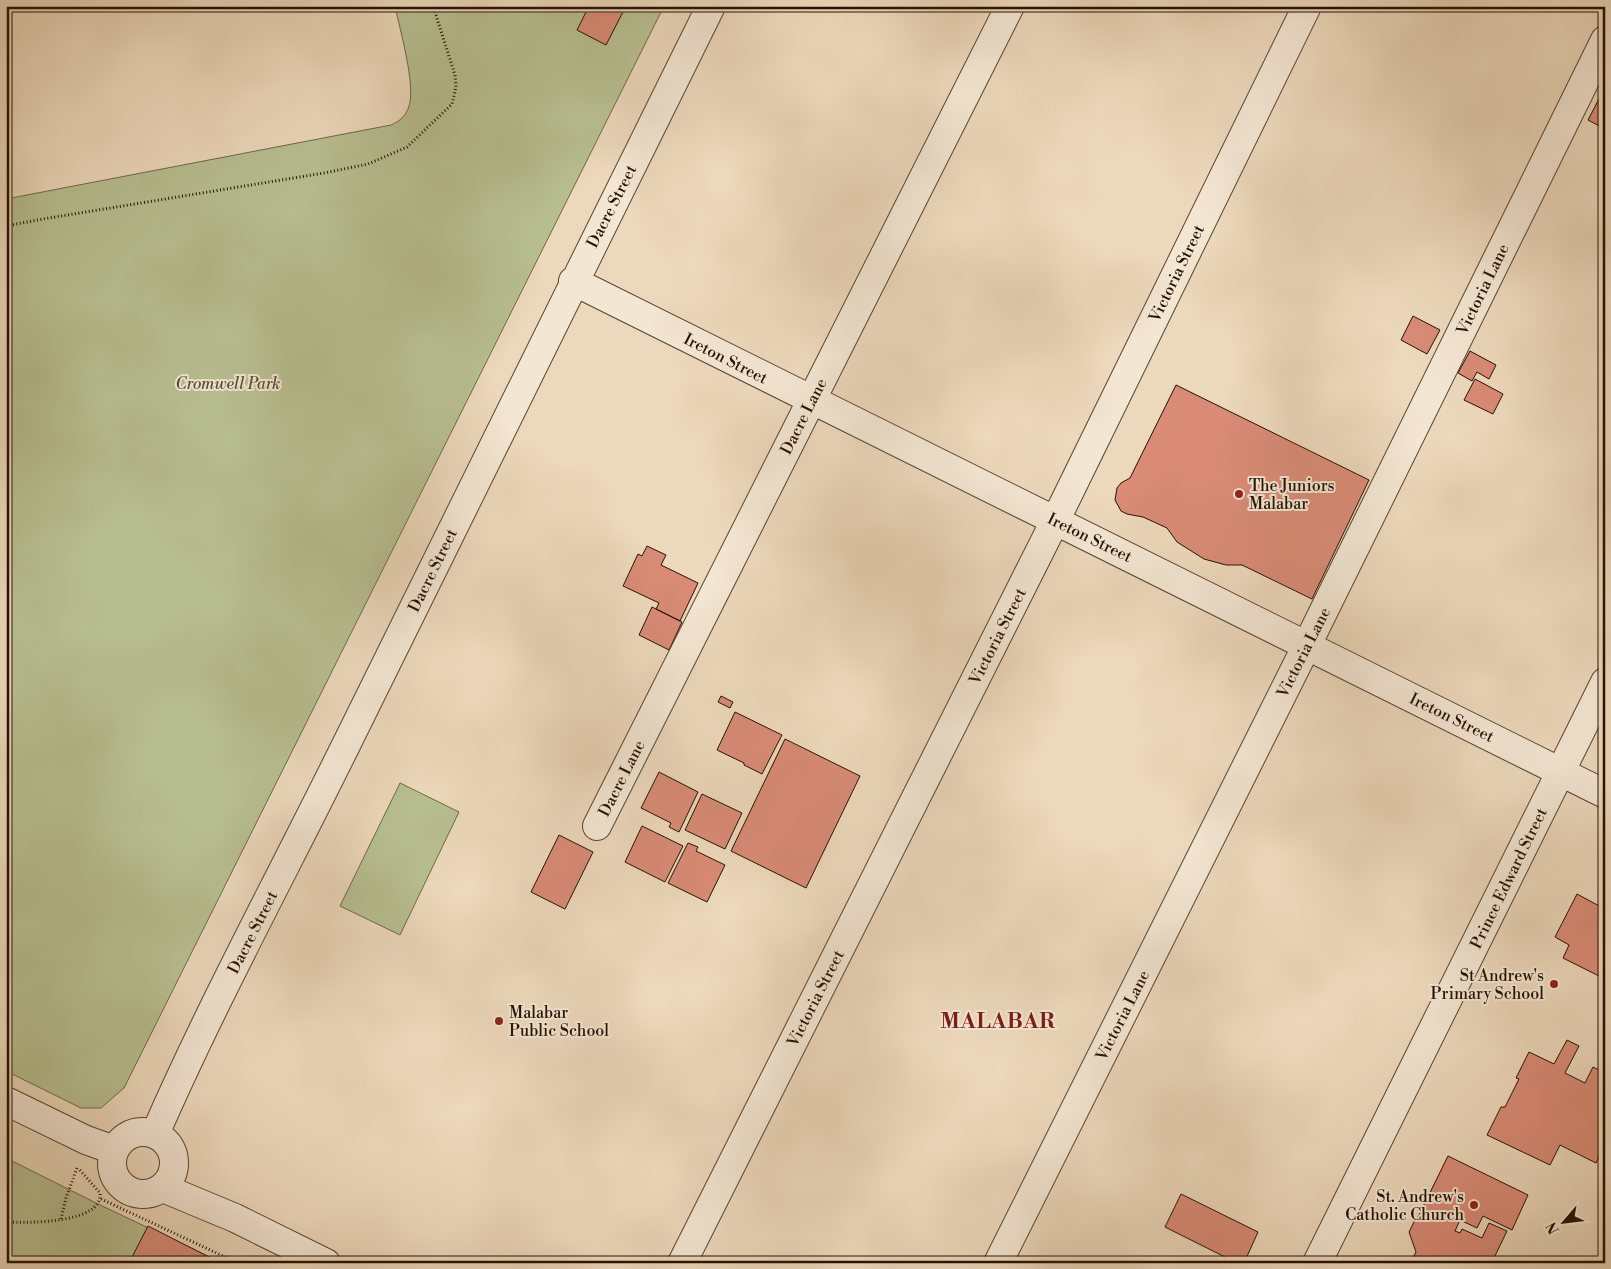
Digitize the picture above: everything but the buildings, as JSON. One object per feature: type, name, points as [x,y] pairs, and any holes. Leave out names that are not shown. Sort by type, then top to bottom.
[{"type":"street","name":"Dacre Street","points":[[155,1134],[184,1067],[354,729],[573,282],[712,6]]},
{"type":"street","name":"Dacre Lane","points":[[597,826],[1010,6]]},
{"type":"street","name":"Victoria Street","points":[[682,1263],[1055,519],[1307,6]]},
{"type":"street","name":"Victoria Lane","points":[[998,1263],[1307,645],[1605,40]]},
{"type":"street","name":"Ireton Street","points":[[573,282],[1055,519],[1605,794]]},
{"type":"street","name":"Prince Edward Street","points":[[1317,1263],[1605,682]]},
{"type":"street","points":[[6,1102],[86,1140],[114,1150]]},
{"type":"street","points":[[147,1132],[155,1134],[163,1139],[173,1154],[173,1172],[169,1181],[155,1193],[146,1195],[127,1191],[114,1177],[112,1168],[114,1150],[119,1143],[131,1134],[147,1132]]},
{"type":"street","points":[[163,1188],[235,1218],[326,1263]]},
{"type":"path","points":[[6,226],[324,173],[368,164],[407,147],[452,104],[456,87],[455,75],[433,6]]},
{"type":"path","points":[[6,1222],[61,1218],[91,1212],[101,1199],[100,1194],[78,1168],[66,1198],[61,1218]]},
{"type":"path","points":[[101,1199],[238,1263]]},
{"type":"green space","name":"Cromwell Park","points":[[395,6],[664,6],[124,1088],[101,1108],[81,1108],[6,1071],[6,199],[391,125],[406,113],[411,97],[407,58]]},
{"type":"green space","points":[[400,783],[459,812],[400,935],[340,906]]},
{"type":"green space","points":[[6,1158],[98,1204],[222,1263],[6,1263]]},
{"type":"place","name":"The Juniors Malabar","points":[[1239,494]]},
{"type":"place","name":"St Andrew's Primary School","points":[[1554,984]]},
{"type":"place","name":"Malabar Public School","points":[[499,1021]]},
{"type":"place","name":"St. Andrew's Catholic Church","points":[[1474,1205]]},
{"type":"district","name":"MALABAR","points":[[998,1021]]}]
